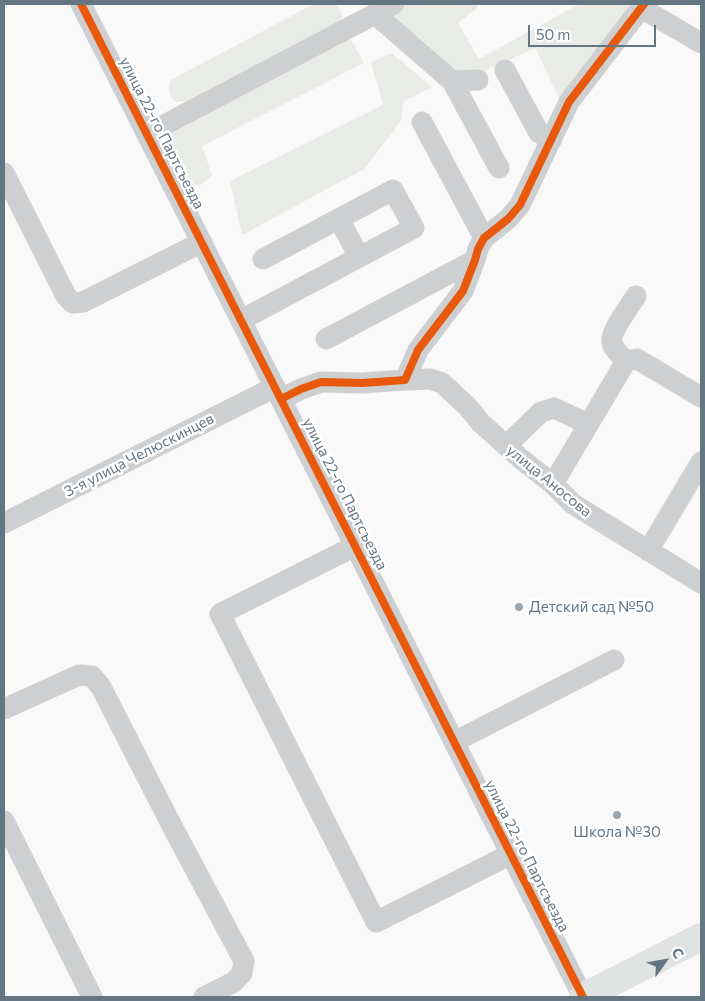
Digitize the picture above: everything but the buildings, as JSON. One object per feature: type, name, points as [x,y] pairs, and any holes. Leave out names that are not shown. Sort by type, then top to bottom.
[{"type":"main road","points":[[583,997],[701,937]]},
{"type":"street","name":"улица 22-го Партсъезда","points":[[82,4],[583,997]]},
{"type":"street","points":[[147,134],[394,4]]},
{"type":"street","points":[[405,380],[418,350],[463,291],[478,249],[484,238],[508,219],[520,205],[569,102],[643,6],[701,43]]},
{"type":"street","points":[[375,14],[452,81],[499,168]]},
{"type":"street","points":[[506,70],[539,132],[552,139]]},
{"type":"street","points":[[452,81],[478,80]]},
{"type":"street","points":[[422,122],[484,238]]},
{"type":"street","points":[[4,173],[66,296],[73,303],[83,302],[202,242]]},
{"type":"street","points":[[241,320],[414,228],[394,190],[263,259]]},
{"type":"street","points":[[339,219],[359,257]]},
{"type":"street","points":[[326,339],[475,260]]},
{"type":"street","points":[[626,361],[616,351],[612,342],[612,334],[636,296]]},
{"type":"street","points":[[552,484],[626,361],[637,358],[701,397]]},
{"type":"street","name":"улица Аносова","points":[[405,380],[430,379],[442,383],[467,406],[481,424],[573,504],[701,583]]},
{"type":"street","name":"3-я улица Челюскинцев","points":[[4,523],[278,393],[301,389],[321,382],[362,383],[405,380]]},
{"type":"street","points":[[506,446],[541,412],[554,408],[588,424]]},
{"type":"street","points":[[648,551],[698,476]]},
{"type":"street","points":[[355,546],[220,614],[376,922],[510,854]]},
{"type":"street","points":[[454,742],[614,660]]},
{"type":"street","points":[[4,710],[79,675],[92,676],[101,687],[244,961],[242,973],[234,982],[204,997]]},
{"type":"street","points":[[4,821],[92,997]]},
{"type":"shaded area","points":[[314,4],[336,4],[342,14],[341,22],[187,101],[176,102],[171,97],[169,86],[171,80]]},
{"type":"shaded area","points":[[407,4],[477,4],[477,8],[458,23],[479,59],[579,4],[634,4],[560,100],[535,48],[464,80],[387,14]]},
{"type":"shaded area","points":[[349,36],[364,63],[202,146],[212,175],[202,184],[192,186],[174,154],[166,133]]},
{"type":"shaded area","points":[[392,53],[432,87],[404,101],[401,121],[364,169],[242,235],[230,181],[383,105],[371,62]]},
{"type":"cycle path","points":[[81,4],[583,997]]},
{"type":"cycle path","points":[[281,399],[321,382],[362,383],[405,380],[418,350],[463,291],[478,249],[484,238],[508,219],[520,205],[569,102],[644,4]]},
{"type":"place","name":"Детский сад №50","points":[[519,607]]},
{"type":"place","name":"Школа №30","points":[[617,815]]}]
